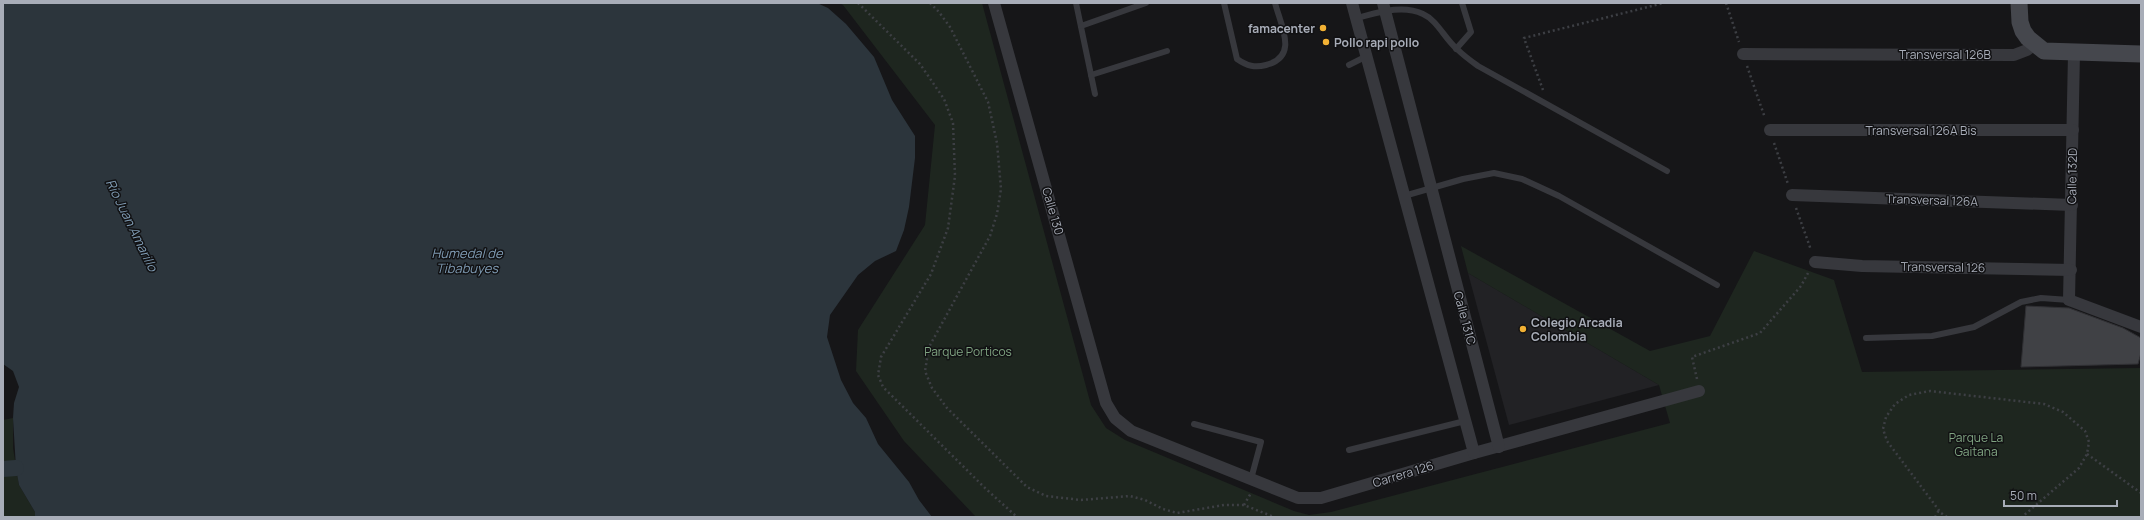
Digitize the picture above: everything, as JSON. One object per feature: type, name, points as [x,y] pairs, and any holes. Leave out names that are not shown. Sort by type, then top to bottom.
[{"type":"main road","points":[[2019,3],[2022,27],[2028,38],[2044,51],[2141,54]]},
{"type":"street","name":"Calle 130","points":[[994,3],[1106,403],[1115,418]]},
{"type":"street","points":[[1352,3],[1474,453]]},
{"type":"street","name":"Calle 131C","points":[[1384,7],[1499,447]]},
{"type":"street","name":"Transversal 126B","points":[[1743,54],[2014,55],[2027,50],[2034,44]]},
{"type":"street","name":"Calle 132D","points":[[2069,300],[2071,270],[2074,53]]},
{"type":"street","name":"Transversal 126A Bis","points":[[1770,130],[2073,130]]},
{"type":"street","name":"Transversal 126A","points":[[1792,195],[2072,205]]},
{"type":"street","name":"Transversal 126","points":[[1815,262],[1862,266],[2071,270]]},
{"type":"street","points":[[2069,300],[2141,327]]},
{"type":"street","name":"Carrera 126","points":[[1115,418],[1131,431],[1298,498],[1321,498],[1474,453],[1699,391]]},
{"type":"lane","points":[[1076,3],[1095,94]]},
{"type":"lane","points":[[1081,26],[1146,3]]},
{"type":"lane","points":[[1224,3],[1237,59],[1245,65],[1258,67],[1277,62],[1284,55],[1286,43],[1275,3]]},
{"type":"lane","points":[[1456,49],[1471,32],[1462,3]]},
{"type":"lane","points":[[1357,18],[1384,7],[1423,14],[1456,49],[1478,66],[1667,171]]},
{"type":"lane","points":[[1091,74],[1167,51]]},
{"type":"lane","points":[[1349,65],[1367,56]]},
{"type":"lane","points":[[1404,196],[1463,179],[1494,173],[1522,179],[1559,196],[1717,286]]},
{"type":"lane","points":[[1866,338],[1932,336],[1974,327],[2021,302],[2041,298],[2069,300]]},
{"type":"lane","points":[[1349,450],[1465,420]]},
{"type":"lane","points":[[1194,424],[1261,442],[1251,479]]},
{"type":"path","points":[[858,3],[920,64],[944,100],[953,123],[955,176],[948,228],[931,274],[881,357],[878,375],[883,387],[986,489],[1017,517]]},
{"type":"path","points":[[930,3],[950,27],[988,102],[997,143],[1001,189],[997,214],[990,236],[929,347],[925,371],[932,388],[947,408],[1027,487],[1046,496],[1080,500],[1130,496],[1145,500],[1163,509],[1177,513],[1224,505],[1244,505],[1274,517]]},
{"type":"path","points":[[1549,105],[1524,38],[1664,3]]},
{"type":"path","points":[[1699,391],[1692,357],[1760,333],[1801,286],[1815,262]]},
{"type":"path","points":[[1947,517],[1939,510],[1887,442],[1883,429],[1886,417],[1895,404],[1909,395],[1930,392],[2044,404],[2063,412],[2085,431],[2089,442],[2087,454],[2079,468],[2022,517]]},
{"type":"path","points":[[2087,454],[2141,493]]},
{"type":"path","points":[[1935,517],[1939,510]]},
{"type":"shaded area","name":"Colegio Arcadia Colombia","points":[[1468,273],[1659,385],[1509,425]]},
{"type":"green space","name":"Parque Porticos","points":[[839,3],[982,3],[1091,405],[1106,428],[1125,440],[1294,511],[1309,515],[1331,512],[1670,423],[1659,385],[1468,273],[1461,246],[1650,351],[1710,336],[1754,251],[1834,280],[1862,372],[2141,368],[2141,517],[976,517],[904,441],[856,371],[858,330],[925,225],[935,125],[843,5]]},
{"type":"green space","points":[[13,418],[13,448],[19,485],[35,512],[35,517],[3,517],[3,420]]},
{"type":"water","name":"Humedal de Tibabuyes","points":[[3,3],[817,3],[828,8],[846,24],[874,57],[892,100],[915,136],[915,158],[909,207],[904,230],[896,251],[875,261],[858,275],[830,315],[827,337],[841,380],[853,403],[866,418],[878,444],[909,482],[919,500],[932,517],[35,517],[35,512],[19,485],[16,468],[13,418],[14,403],[19,387],[13,371],[3,364]]},
{"type":"building","points":[[2026,306],[2069,308],[2123,328],[2141,338],[2141,353],[2138,364],[2021,367]]},
{"type":"waterway","points":[[3,469],[16,468]]},
{"type":"place","name":"famacenter","points":[[1323,28]]},
{"type":"place","name":"Pollo rapi pollo","points":[[1326,42]]},
{"type":"place","name":"Colegio Arcadia Colombia","points":[[1523,329]]},
{"type":"water label","name":"Río Juan Amarillo","points":[[132,225]]},
{"type":"park label","name":"Parque La Gaitana","points":[[1976,444]]}]
